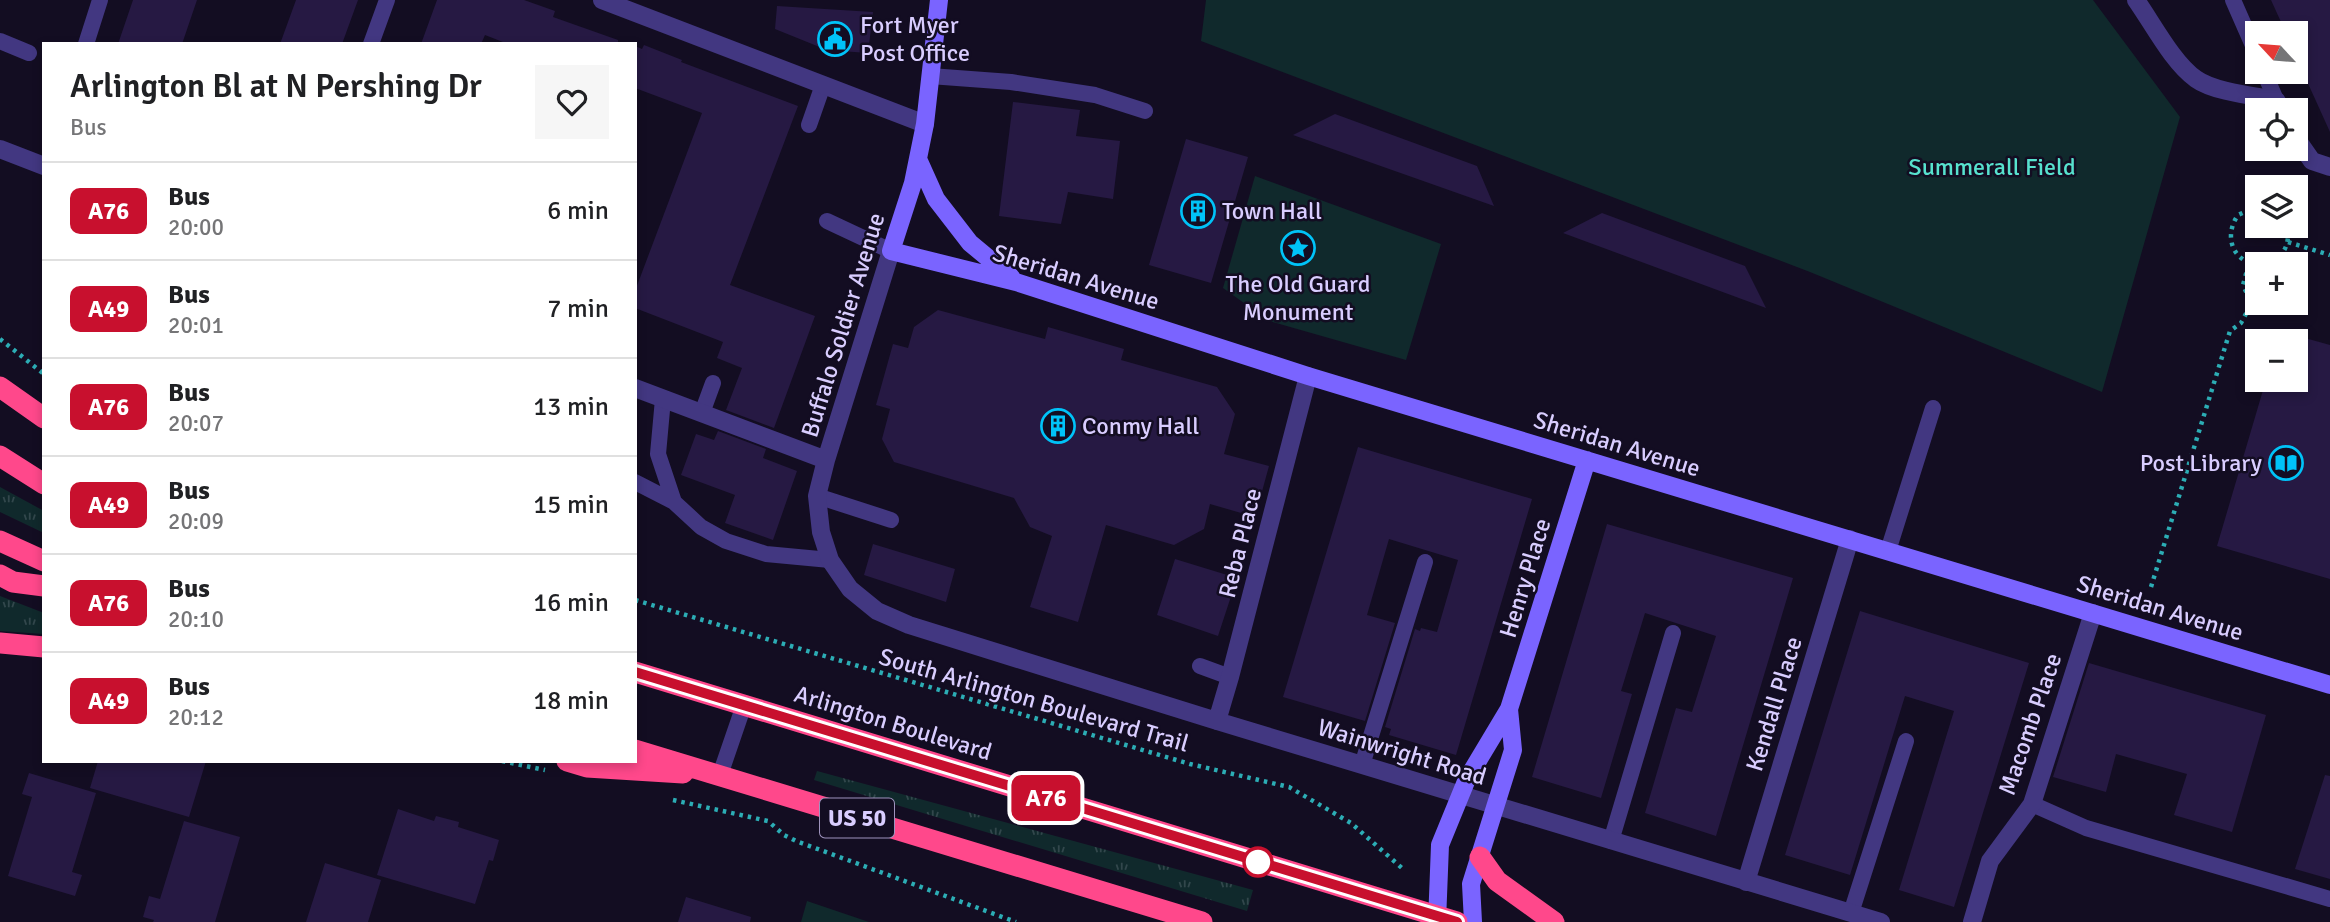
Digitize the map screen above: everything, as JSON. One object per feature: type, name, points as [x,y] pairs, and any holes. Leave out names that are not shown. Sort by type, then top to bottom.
[{"type":"highway","points":[[0,387],[42,417]]},
{"type":"highway","points":[[0,456],[42,483]]},
{"type":"highway","points":[[0,541],[42,560]]},
{"type":"highway","points":[[0,575],[13,582],[42,586]]},
{"type":"highway","points":[[0,643],[42,647]]},
{"type":"highway","name":"Arlington Boulevard","points":[[637,674],[1444,920]]},
{"type":"highway","name":"US 50","points":[[637,751],[1202,922]]},
{"type":"highway","points":[[574,763],[587,767],[720,775]]},
{"type":"highway","points":[[1480,857],[1497,881],[1554,922]]},
{"type":"street","points":[[602,0],[636,6],[823,85],[925,124]]},
{"type":"street","name":"Buffalo Soldier Avenue","points":[[909,625],[877,611],[850,589],[830,560],[821,532],[817,496],[913,183],[925,124],[939,0]]},
{"type":"street","points":[[2136,0],[2181,64],[2197,80],[2254,98]]},
{"type":"street","points":[[0,149],[42,165]]},
{"type":"street","points":[[2308,155],[2312,161],[2330,166]]},
{"type":"street","points":[[918,159],[936,199],[970,243],[1016,282]]},
{"type":"street","name":"Sheridan Avenue","points":[[891,251],[1016,282],[1308,376],[2330,685]]},
{"type":"street","name":"Reba Place","points":[[1217,721],[1308,376]]},
{"type":"street","points":[[637,389],[826,460]]},
{"type":"street","name":"Henry Place","points":[[1444,920],[1440,845],[1467,779],[1509,709],[1587,460]]},
{"type":"street","name":"Kendall Place","points":[[1746,882],[1850,539]]},
{"type":"street","name":"Macomb Place","points":[[1972,922],[1990,861],[2032,804],[2093,613]]},
{"type":"street","name":"Wainwright Road","points":[[909,625],[1461,796],[1881,922]]},
{"type":"street","name":"Henry Place","points":[[1474,922],[1471,884],[1513,750],[1509,709]]},
{"type":"lane","points":[[87,42],[100,0]]},
{"type":"lane","points":[[372,42],[387,0]]},
{"type":"lane","points":[[2233,0],[2245,27]]},
{"type":"lane","points":[[0,41],[29,53]]},
{"type":"lane","points":[[930,76],[1011,82],[1095,95],[1145,111]]},
{"type":"lane","points":[[808,125],[823,85]]},
{"type":"lane","points":[[827,222],[891,251]]},
{"type":"lane","points":[[702,413],[713,383]]},
{"type":"lane","points":[[663,399],[658,454],[674,502]]},
{"type":"lane","points":[[1888,551],[1933,408]]},
{"type":"lane","points":[[637,483],[674,502],[701,527],[726,541],[766,554],[830,560]]},
{"type":"lane","points":[[817,496],[891,520]]},
{"type":"lane","points":[[1362,765],[1425,562]]},
{"type":"lane","points":[[1611,841],[1673,633]]},
{"type":"lane","points":[[1200,666],[1230,677]]},
{"type":"lane","points":[[720,775],[744,705]]},
{"type":"lane","points":[[1852,914],[1906,741]]},
{"type":"lane","points":[[2032,804],[2086,828],[2330,899]]},
{"type":"path","points":[[2245,212],[2238,215],[2230,233],[2235,252],[2245,260]]},
{"type":"path","points":[[2282,252],[2288,238]]},
{"type":"path","points":[[2288,242],[2330,255]]},
{"type":"path","points":[[2151,587],[2230,331],[2241,323],[2245,315]]},
{"type":"path","points":[[0,339],[42,371]]},
{"type":"path","name":"South Arlington Boulevard Trail","points":[[637,601],[1191,764],[1289,787],[1351,823],[1404,869]]},
{"type":"path","points":[[768,821],[796,841],[1016,922]]},
{"type":"green space","name":"Summerall Field","points":[[1206,0],[2093,0],[2180,117],[2102,392],[1810,272],[1201,41]]},
{"type":"green space","points":[[1255,176],[1441,244],[1406,360],[1269,321],[1223,288]]},
{"type":"green space","points":[[0,487],[42,510],[42,532],[0,512]]},
{"type":"green space","points":[[0,596],[42,612],[42,634],[0,631]]},
{"type":"green space","points":[[817,771],[1253,890],[1247,911],[814,780]]},
{"type":"green space","points":[[807,901],[869,922],[801,922]]},
{"type":"building","points":[[133,0],[197,0],[183,42],[119,42]]},
{"type":"building","points":[[296,0],[358,0],[343,42],[281,42]]},
{"type":"building","points":[[437,0],[524,0],[555,11],[553,17],[618,40],[503,42],[485,35],[482,42],[422,42]]},
{"type":"building","points":[[2271,0],[2330,0],[2330,132],[2308,83],[2308,21],[2281,21]]},
{"type":"building","name":"Fort Myer Post Office","points":[[777,6],[873,12],[868,53],[827,50],[775,29]]},
{"type":"building","points":[[644,45],[682,60],[681,62],[798,106],[730,285],[815,316],[774,428],[726,410],[742,368],[717,358],[723,342],[637,309],[637,286],[702,113],[637,89],[637,47],[642,49]]},
{"type":"building","points":[[1013,102],[1080,110],[1076,136],[1120,141],[1113,199],[1068,192],[1061,224],[999,216]]},
{"type":"building","points":[[1335,114],[1477,166],[1494,206],[1293,135]]},
{"type":"building","name":"Town Hall","points":[[1186,139],[1248,157],[1211,283],[1149,265]]},
{"type":"building","points":[[1602,213],[1745,266],[1766,308],[1563,233]]},
{"type":"building","name":"Conmy Hall","points":[[938,310],[1045,339],[1048,327],[1124,349],[1121,360],[1217,387],[1235,414],[1224,454],[1269,466],[1255,517],[1210,504],[1204,529],[1174,545],[1106,525],[1078,622],[1030,607],[1052,536],[1030,527],[1014,498],[894,462],[882,439],[890,409],[876,405],[893,344],[908,348],[914,327]]},
{"type":"building","name":"Post Library","points":[[2308,339],[2330,345],[2330,579],[2217,546],[2262,392],[2308,392]]},
{"type":"building","points":[[718,431],[766,449],[763,458],[797,471],[773,540],[725,523],[735,495],[681,475],[696,434],[714,440]]},
{"type":"building","points":[[1358,447],[1532,499],[1456,755],[1389,735],[1391,729],[1385,727],[1415,629],[1437,632],[1458,560],[1389,539],[1367,615],[1395,623],[1365,721],[1283,697]]},
{"type":"building","points":[[1607,524],[1793,578],[1716,836],[1645,813],[1676,708],[1692,712],[1716,636],[1645,613],[1621,691],[1632,694],[1601,798],[1532,777]]},
{"type":"building","points":[[873,544],[955,569],[946,602],[864,575]]},
{"type":"building","points":[[1175,559],[1237,578],[1218,636],[1157,615]]},
{"type":"building","points":[[1860,611],[2029,663],[1954,907],[1899,890],[1954,711],[1905,696],[1850,875],[1785,855]]},
{"type":"building","points":[[2089,663],[2266,715],[2232,832],[2174,815],[2187,774],[2116,754],[2106,792],[2053,777]]},
{"type":"building","points":[[97,763],[205,763],[189,817],[90,788]]},
{"type":"building","points":[[29,773],[96,793],[72,872],[82,875],[75,896],[8,876],[32,797],[22,794]]},
{"type":"building","points":[[2325,775],[2330,776],[2330,879],[2295,869]]},
{"type":"building","points":[[398,809],[434,821],[436,816],[459,822],[458,827],[499,840],[493,861],[489,860],[475,904],[377,875]]},
{"type":"building","points":[[184,821],[240,837],[215,922],[153,922],[154,920],[143,917],[149,896],[160,899]]},
{"type":"building","points":[[325,863],[381,880],[368,922],[306,922]]},
{"type":"building","points":[[686,897],[751,917],[750,922],[678,922]]},
{"type":"bus line","name":"A76","points":[[637,673],[1457,922]]},
{"type":"place","name":"Fort Myer Post Office","points":[[835,39]]},
{"type":"place","name":"Town Hall","points":[[1198,211]]},
{"type":"place","name":"The Old Guard Monument","points":[[1298,248]]},
{"type":"place","name":"Conmy Hall","points":[[1058,426]]},
{"type":"place","name":"Post Library","points":[[2286,463]]}]
